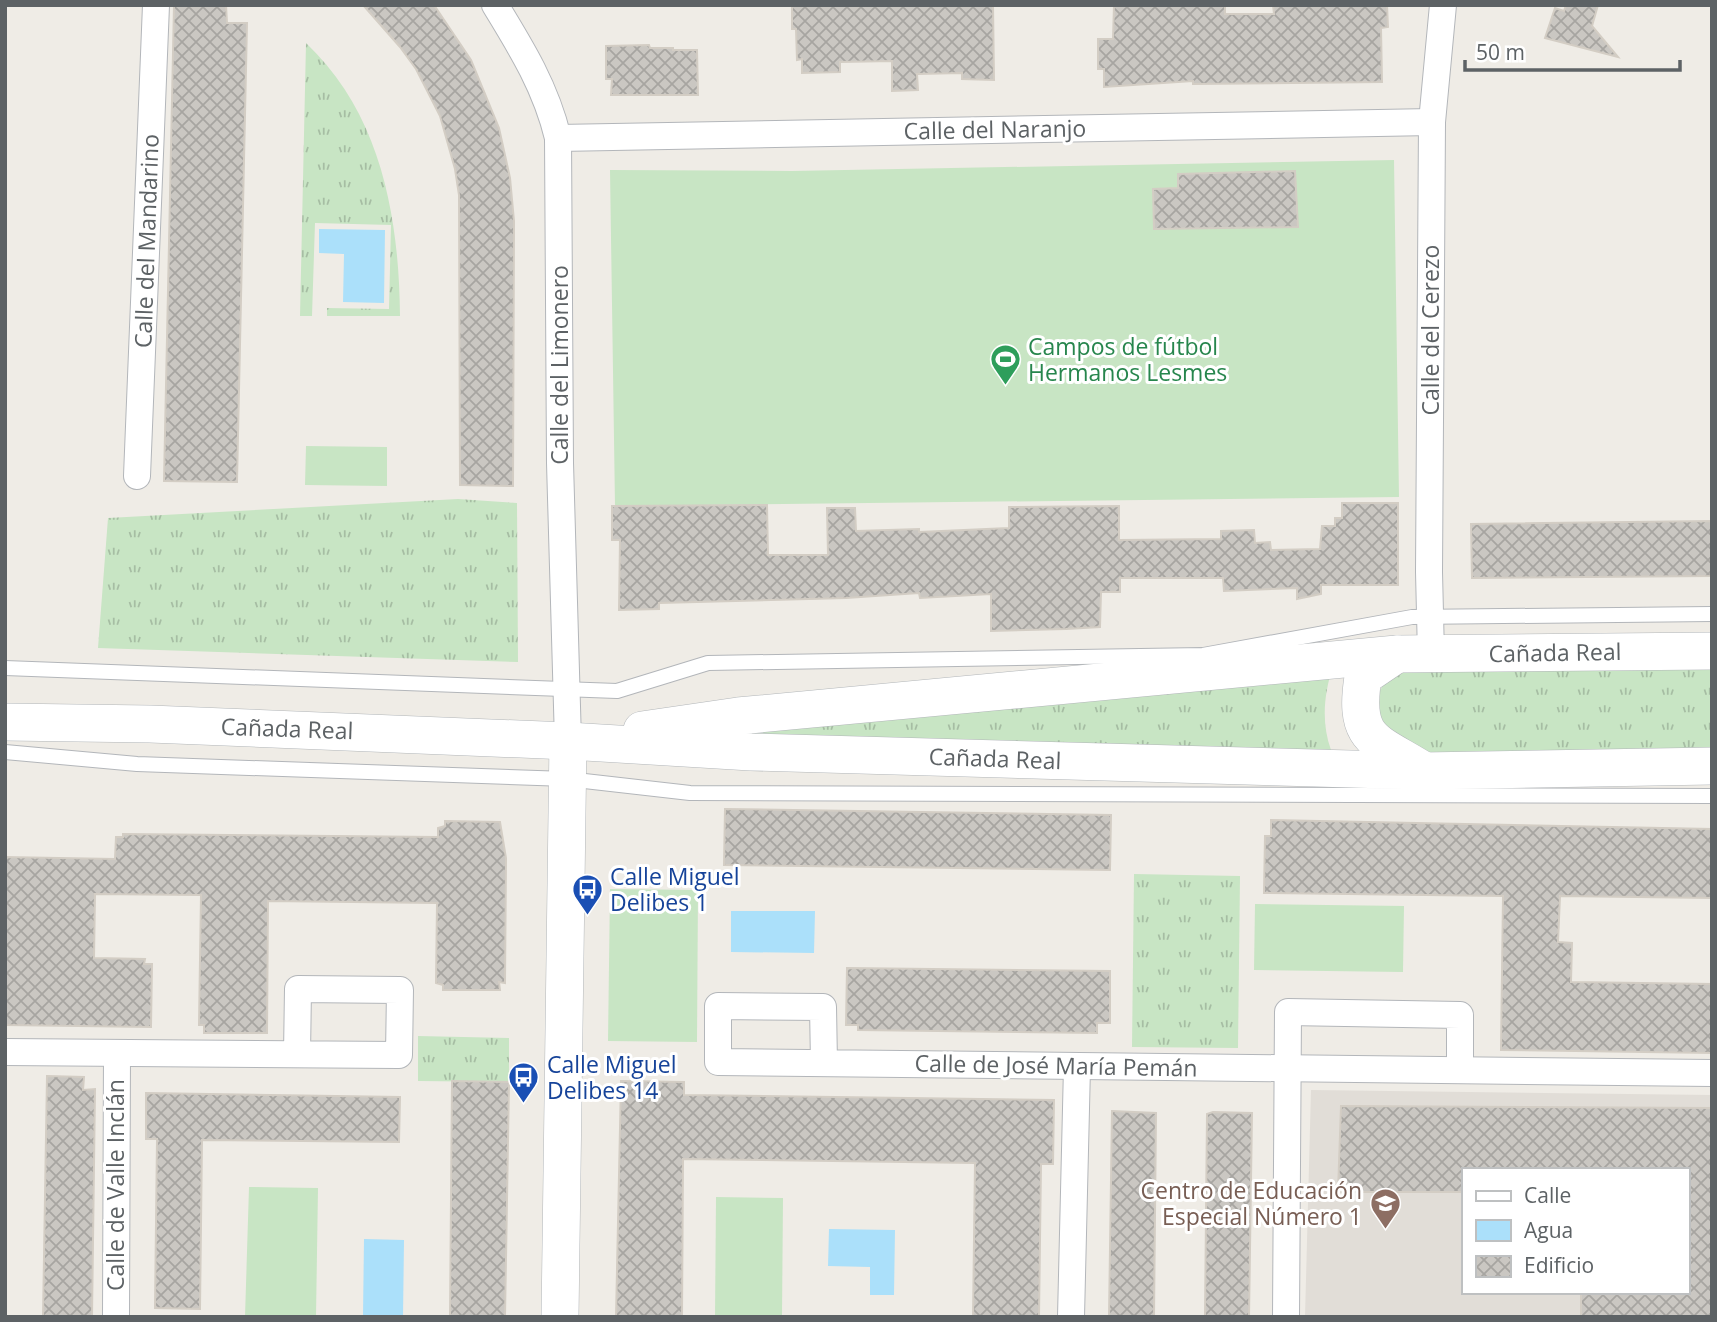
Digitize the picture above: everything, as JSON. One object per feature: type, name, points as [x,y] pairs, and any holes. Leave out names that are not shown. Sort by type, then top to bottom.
[{"type":"street","name":"Calle del Mandarino","points":[[137,476],[156,5]]},
{"type":"street","name":"Calle del Limonero","points":[[495,5],[535,70],[550,103],[558,138],[560,463],[568,741]]},
{"type":"street","name":"Calle del Cerezo","points":[[1414,654],[1431,617],[1432,122],[1443,5]]},
{"type":"street","name":"Calle del Naranjo","points":[[558,138],[1432,122]]},
{"type":"street","name":"Cañada Real","points":[[568,741],[738,716],[1414,654],[1712,651]]},
{"type":"street","points":[[1414,654],[1363,677],[1358,709],[1368,736],[1423,771]]},
{"type":"street","name":"Cañada Real","points":[[5,722],[150,724],[568,741],[751,752],[1423,771],[1712,765]]},
{"type":"street","points":[[560,1317],[568,741]]},
{"type":"street","points":[[5,1052],[398,1055],[400,990],[298,989],[297,1054]]},
{"type":"street","points":[[1286,1317],[1288,1012],[1460,1015],[1460,1070]]},
{"type":"street","name":"Calle de Valle Inclán","points":[[116,1317],[117,1053]]},
{"type":"street","name":"Calle de José María Pemán","points":[[824,1063],[1712,1073]]},
{"type":"street","points":[[1071,1317],[1077,1067]]},
{"type":"lane","points":[[5,668],[617,691],[708,663],[1203,655],[1412,617],[1712,614]]},
{"type":"lane","points":[[5,752],[137,764],[567,779],[690,793],[1712,796]]},
{"type":"shaded area","name":"Centro de Educación Especial Número 1","points":[[1311,1090],[1712,1095],[1712,1317],[1305,1317]]},
{"type":"green space","points":[[306,43],[332,71],[352,102],[381,169],[390,204],[395,241],[400,316],[327,316],[327,308],[389,309],[391,225],[315,223],[312,316],[300,316]]},
{"type":"green space","name":"Campos de fútbol Hermanos Lesmes","points":[[1394,160],[1399,497],[615,506],[610,170],[792,171]]},
{"type":"green space","points":[[306,446],[387,447],[387,486],[305,485]]},
{"type":"green space","points":[[458,499],[517,503],[518,662],[98,648],[108,518]]},
{"type":"green space","points":[[1712,656],[1712,751],[1420,752],[1378,720],[1379,692],[1394,668]]},
{"type":"green space","points":[[1333,666],[1325,708],[1331,750],[728,736],[725,730]]},
{"type":"green space","points":[[1134,874],[1240,876],[1238,1048],[1132,1047]]},
{"type":"green space","points":[[610,889],[698,890],[697,1042],[608,1041]]},
{"type":"green space","points":[[1255,904],[1404,906],[1403,972],[1254,970]]},
{"type":"green space","points":[[418,1036],[509,1038],[509,1082],[418,1081]]},
{"type":"green space","points":[[249,1187],[318,1188],[316,1317],[245,1317]]},
{"type":"green space","points":[[716,1197],[783,1198],[782,1317],[715,1317]]},
{"type":"water","points":[[319,229],[385,230],[384,303],[343,302],[344,254],[319,253]]},
{"type":"water","points":[[731,911],[815,911],[814,953],[731,952]]},
{"type":"water","points":[[829,1229],[895,1230],[894,1295],[870,1295],[870,1267],[828,1266]]},
{"type":"water","points":[[364,1239],[404,1240],[403,1317],[363,1317]]},
{"type":"building","points":[[174,5],[226,5],[227,23],[247,23],[237,482],[164,481]]},
{"type":"building","points":[[363,5],[434,5],[471,60],[499,128],[510,178],[514,221],[513,486],[460,485],[459,195],[455,169],[440,116],[416,69]]},
{"type":"building","points":[[792,5],[993,5],[994,80],[962,79],[962,73],[917,74],[918,90],[892,91],[892,61],[840,62],[840,72],[802,73],[802,59],[797,60],[796,29],[792,29]]},
{"type":"building","points":[[1114,5],[1225,5],[1225,14],[1274,14],[1273,5],[1387,5],[1388,27],[1381,28],[1382,82],[1193,84],[1193,81],[1104,87],[1104,69],[1098,69],[1098,39],[1113,39]]},
{"type":"building","points":[[1566,5],[1598,5],[1592,26],[1618,57],[1545,38],[1555,8],[1564,11]]},
{"type":"building","points":[[649,45],[650,48],[697,50],[698,95],[611,95],[612,79],[606,79],[606,46]]},
{"type":"building","points":[[1295,171],[1298,227],[1154,229],[1153,189],[1178,188],[1178,174]]},
{"type":"building","points":[[1342,503],[1398,503],[1398,585],[1321,585],[1321,594],[1297,599],[1297,588],[1224,591],[1223,578],[1120,578],[1120,592],[1101,592],[1100,627],[1066,629],[991,631],[991,594],[920,598],[919,593],[846,598],[659,603],[659,609],[619,610],[620,540],[612,540],[612,506],[767,505],[768,555],[828,555],[827,508],[855,508],[856,531],[919,529],[919,532],[1009,528],[1009,507],[1119,506],[1119,540],[1221,539],[1221,531],[1254,530],[1255,543],[1270,542],[1271,550],[1320,549],[1322,526],[1335,526],[1335,518],[1342,518]]},
{"type":"building","points":[[1712,521],[1712,576],[1472,578],[1471,524]]},
{"type":"building","points":[[725,809],[1111,815],[1110,870],[724,865]]},
{"type":"building","points":[[1271,820],[1712,829],[1712,898],[1560,896],[1558,942],[1572,943],[1571,982],[1712,984],[1712,1053],[1501,1050],[1503,896],[1264,893],[1265,836],[1271,836]]},
{"type":"building","points":[[445,821],[500,822],[506,858],[505,983],[499,982],[500,990],[443,990],[443,985],[436,983],[437,903],[268,901],[267,1033],[204,1033],[204,1025],[199,1025],[201,895],[95,894],[94,958],[145,959],[144,964],[152,964],[151,1027],[5,1025],[5,857],[115,859],[116,837],[123,837],[123,834],[438,837],[438,828],[445,826]]},
{"type":"building","points":[[847,968],[1110,971],[1110,1023],[1097,1023],[1097,1033],[858,1030],[858,1025],[846,1025]]},
{"type":"building","points":[[47,1076],[84,1077],[83,1090],[95,1089],[92,1317],[43,1317]]},
{"type":"building","points":[[452,1081],[509,1082],[505,1317],[450,1317]]},
{"type":"building","points":[[621,1081],[684,1082],[684,1095],[1054,1100],[1053,1164],[1041,1164],[1039,1317],[973,1317],[975,1163],[683,1159],[682,1317],[616,1317]]},
{"type":"building","points":[[146,1093],[400,1097],[399,1142],[202,1140],[200,1309],[155,1308],[157,1139],[146,1139]]},
{"type":"building","points":[[1341,1106],[1712,1108],[1712,1317],[1581,1317],[1581,1294],[1689,1294],[1689,1168],[1462,1168],[1462,1192],[1338,1192]]},
{"type":"building","points":[[1112,1111],[1156,1113],[1154,1317],[1109,1317]]},
{"type":"building","points":[[1252,1113],[1249,1317],[1205,1317],[1207,1114]]},
{"type":"place","name":"Campos de fútbol Hermanos Lesmes","points":[[1005,387]]},
{"type":"place","name":"Calle Miguel Delibes 1","points":[[587,917]]},
{"type":"place","name":"Calle Miguel Delibes 14","points":[[524,1105]]},
{"type":"place","name":"Centro de Educación Especial Número 1","points":[[1385,1231]]}]
